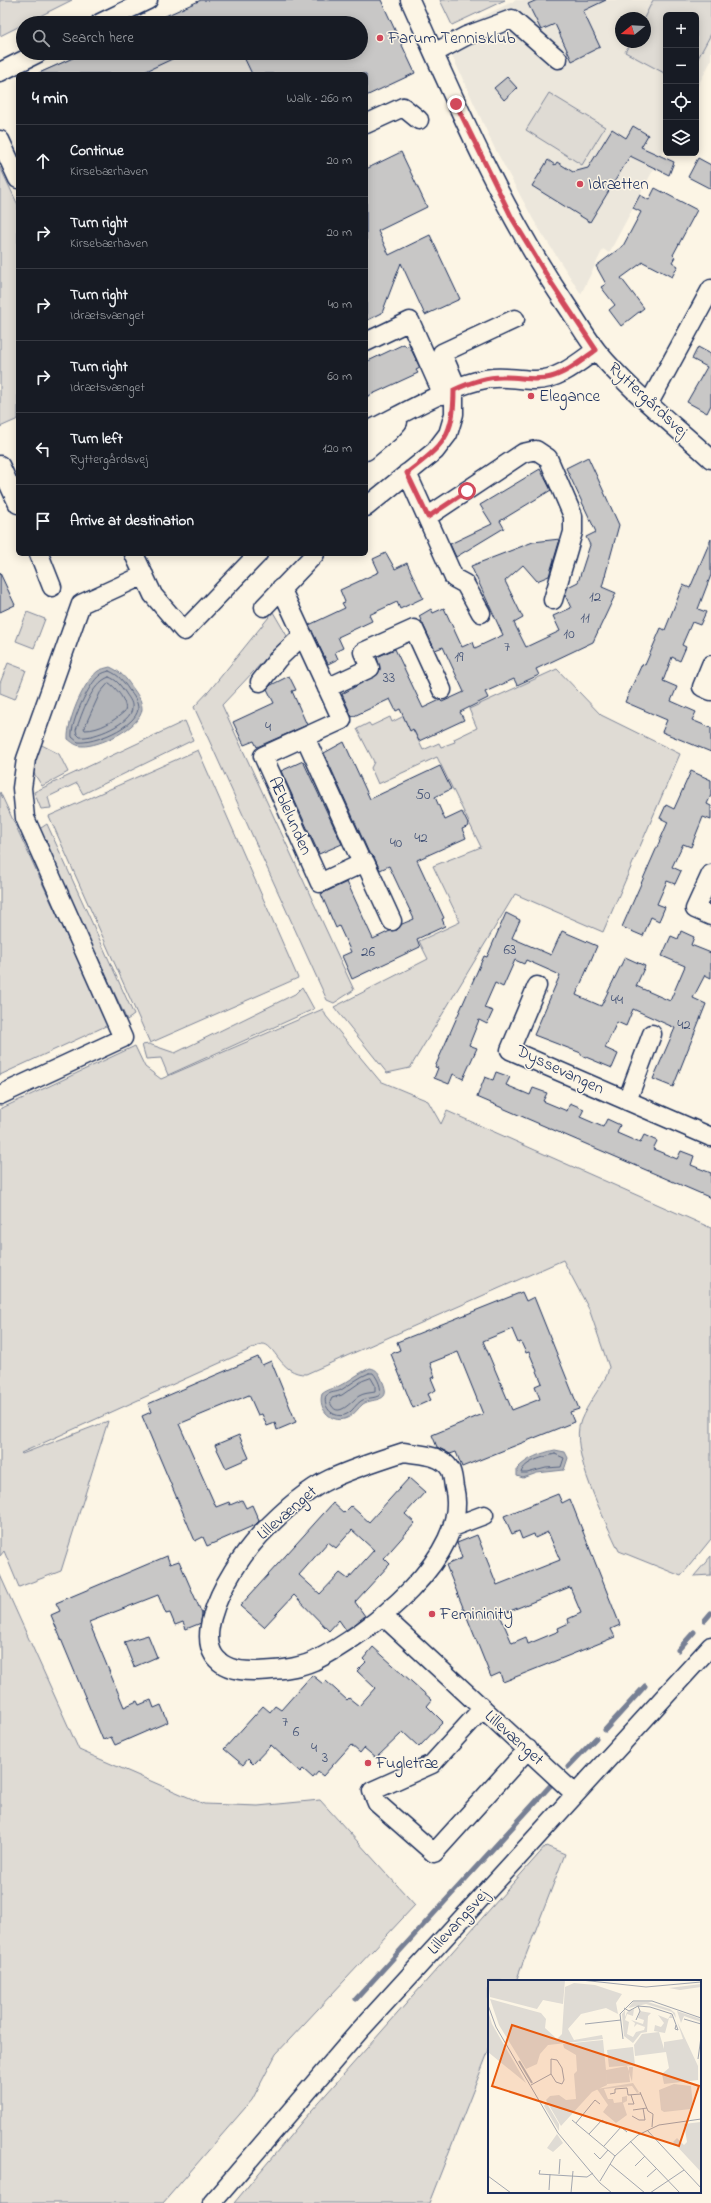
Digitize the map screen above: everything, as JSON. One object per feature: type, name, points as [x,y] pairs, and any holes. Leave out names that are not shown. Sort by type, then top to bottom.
[{"type":"street","points":[[115,16],[148,0]]},
{"type":"street","name":"Ryttergårdsvej","points":[[410,0],[456,104],[512,218],[552,284],[596,350],[620,377],[650,402],[711,459]]},
{"type":"street","points":[[434,53],[466,36],[512,19],[558,59]]},
{"type":"street","points":[[0,72],[24,60]]},
{"type":"street","points":[[368,123],[403,107],[419,120]]},
{"type":"street","points":[[0,140],[16,175]]},
{"type":"street","points":[[650,402],[711,289]]},
{"type":"street","points":[[368,505],[435,451],[448,434],[454,414],[452,391],[442,353],[515,319]]},
{"type":"street","points":[[368,341],[410,321],[452,391]]},
{"type":"street","points":[[368,431],[452,391],[477,381],[502,377],[535,380],[552,377],[569,369],[596,350]]},
{"type":"street","points":[[368,449],[389,432],[404,414]]},
{"type":"street","points":[[428,517],[523,453],[536,450],[548,458],[573,516],[573,532],[553,600]]},
{"type":"street","points":[[0,465],[16,500]]},
{"type":"street","points":[[407,473],[454,578],[465,584],[481,613]]},
{"type":"street","points":[[40,556],[52,587]]},
{"type":"street","points":[[135,556],[153,595],[184,631],[256,556]]},
{"type":"street","points":[[264,607],[313,556]]},
{"type":"street","points":[[0,1095],[123,1038],[25,818],[22,788],[26,759],[81,604],[144,575]]},
{"type":"street","name":"Æblelunden","points":[[282,588],[342,720],[263,756],[320,883],[362,863]]},
{"type":"street","points":[[327,688],[370,668],[363,652],[414,629],[442,690]]},
{"type":"street","points":[[260,682],[278,659],[303,635]]},
{"type":"street","points":[[711,665],[702,687],[711,691]]},
{"type":"street","points":[[305,737],[362,863],[365,862],[392,921]]},
{"type":"street","points":[[711,874],[695,909],[711,916]]},
{"type":"street","name":"Dyssevangen","points":[[537,986],[510,1050],[711,1137]]},
{"type":"street","name":"Dyssevangen","points":[[627,1100],[652,1034]]},
{"type":"street","name":"Lillevænget","points":[[404,1452],[441,1460],[450,1469],[456,1493],[457,1514],[452,1527],[448,1541],[419,1580],[382,1616],[348,1641],[312,1661],[283,1670],[250,1671],[228,1667],[220,1663],[210,1647],[209,1631],[215,1604],[237,1563],[259,1536],[282,1513],[328,1480],[366,1464],[404,1452]]},
{"type":"street","points":[[452,1527],[484,1515]]},
{"type":"street","name":"Lillevænget","points":[[382,1616],[482,1709],[528,1749],[575,1794]]},
{"type":"street","name":"Lillevangsvej","points":[[212,2203],[361,2029],[711,1646]]},
{"type":"street","points":[[482,1709],[432,1764],[372,1791],[377,1803],[434,1853],[528,1749]]},
{"type":"shaded area","points":[[0,0],[72,0],[40,16],[16,16],[16,28],[0,36]]},
{"type":"shaded area","points":[[440,0],[505,0],[452,25]]},
{"type":"shaded area","name":"Idrætten","points":[[516,0],[711,0],[711,61],[699,83],[699,12],[663,12],[663,152],[609,253],[603,249],[581,294],[534,221],[494,147],[443,36]]},
{"type":"shaded area","points":[[653,0],[711,0],[711,34],[699,56],[699,12],[663,12],[663,72],[625,52],[627,48],[651,48],[651,12],[647,12]]},
{"type":"shaded area","points":[[68,60],[298,60],[304,72],[41,72]]},
{"type":"shaded area","points":[[549,93],[605,127],[582,165],[526,130]]},
{"type":"shaded area","points":[[0,167],[16,201],[16,420],[0,427]]},
{"type":"shaded area","points":[[27,612],[45,619],[34,648],[16,641]]},
{"type":"shaded area","points":[[273,612],[287,636],[222,705],[354,990],[334,1003],[327,1000],[194,707],[210,690]]},
{"type":"shaded area","points":[[8,663],[26,670],[15,699],[0,693],[0,683]]},
{"type":"shaded area","points":[[557,669],[601,715],[680,754],[603,932],[515,894],[410,1068],[387,1073],[334,1007],[428,959],[419,941],[460,922],[433,866],[481,847],[437,757],[378,784],[371,768],[374,762],[357,729],[369,723],[371,726],[390,717],[392,722],[406,715],[423,750],[439,743],[441,747],[455,742],[454,739],[477,728],[469,709]]},
{"type":"shaded area","points":[[185,721],[193,740],[83,794],[77,783],[48,797],[51,808],[41,809],[34,792]]},
{"type":"shaded area","points":[[38,743],[59,754],[68,772],[42,786],[30,767]]},
{"type":"shaded area","points":[[198,750],[298,978],[150,1043],[49,816]]},
{"type":"shaded area","points":[[0,792],[108,1025],[0,1075]]},
{"type":"shaded area","points":[[47,824],[134,1015],[127,1020],[38,830]]},
{"type":"shaded area","points":[[302,987],[314,1009],[168,1075],[161,1058],[146,1059],[142,1045],[149,1044],[175,1053],[295,994]]},
{"type":"shaded area","points":[[323,1009],[326,1016],[380,1081],[428,1101],[441,1124],[447,1111],[711,1228],[711,1539],[681,1576],[619,1551],[590,1486],[584,1467],[578,1433],[581,1420],[607,1375],[609,1367],[589,1309],[563,1260],[306,1374],[297,1373],[290,1370],[284,1365],[271,1348],[262,1344],[21,1453],[22,1454],[108,1421],[61,1571],[19,1587],[4,1551],[0,1556],[0,1109],[135,1046],[145,1067],[161,1079]]},
{"type":"shaded area","points":[[711,1556],[711,1575],[694,1576]]},
{"type":"shaded area","points":[[0,1575],[79,1750],[204,1804],[258,1806],[320,1800],[415,1905],[276,2054],[252,2100],[163,2203],[0,2203]]},
{"type":"shaded area","points":[[546,1846],[565,1854],[516,1980],[488,1980],[488,2053],[429,2203],[234,2203],[304,2119]]},
{"type":"water","points":[[110,667],[127,680],[137,695],[142,706],[140,716],[127,729],[108,740],[89,745],[76,745],[68,739],[68,732],[77,703],[92,676],[99,670]]},
{"type":"water","points":[[370,1368],[376,1370],[380,1375],[385,1388],[384,1396],[363,1404],[351,1416],[343,1419],[333,1418],[328,1415],[322,1406],[322,1394],[343,1384]]},
{"type":"water","points":[[555,1450],[565,1452],[568,1458],[564,1470],[537,1473],[523,1478],[517,1476],[517,1469],[525,1462],[539,1454]]},
{"type":"building","name":"Farum Tennisklub","points":[[201,0],[381,0],[415,73],[368,95],[368,72],[251,72],[245,60],[368,60],[368,16],[166,16]]},
{"type":"building","points":[[537,0],[606,0],[583,11],[600,47],[572,61],[555,24],[541,30],[528,4]]},
{"type":"building","points":[[68,60],[170,60],[144,72],[41,72]]},
{"type":"building","points":[[507,77],[517,88],[504,100],[494,88]]},
{"type":"building","points":[[633,126],[648,135],[641,147],[674,162],[669,175],[630,156],[590,222],[532,186],[548,160],[555,165],[557,162],[573,172],[588,168],[612,129],[626,138]]},
{"type":"building","points":[[401,152],[427,207],[378,231],[389,255],[430,235],[460,299],[425,315],[401,263],[382,313],[368,320],[368,168]]},
{"type":"building","points":[[698,158],[711,165],[711,189],[688,177]]},
{"type":"building","points":[[655,188],[697,210],[673,255],[675,257],[672,262],[678,266],[672,277],[643,262],[621,278],[644,308],[621,326],[609,310],[615,305],[601,287],[606,284],[596,266],[623,246],[641,212],[633,208],[640,195],[649,200]]},
{"type":"building","points":[[404,344],[406,347],[409,345],[420,368],[416,370],[418,373],[368,396],[368,361]]},
{"type":"building","points":[[698,347],[711,354],[711,405],[707,413],[687,402],[707,367],[692,359]]},
{"type":"building","points":[[588,457],[619,525],[602,587],[616,593],[593,642],[536,669],[539,675],[517,685],[514,679],[485,692],[488,698],[460,712],[464,720],[419,741],[413,729],[410,731],[400,709],[396,711],[390,699],[352,717],[342,694],[378,674],[380,669],[377,657],[395,649],[423,708],[440,700],[442,702],[464,692],[443,647],[435,650],[419,616],[431,609],[433,613],[444,608],[462,647],[473,642],[475,648],[503,635],[471,566],[533,542],[560,539],[549,576],[537,581],[523,565],[505,581],[523,618],[514,623],[526,647],[560,631],[553,616],[571,608],[565,595],[568,587],[578,582],[590,545],[586,537],[596,532],[566,468]]},
{"type":"building","points":[[540,469],[551,490],[500,521],[504,528],[456,557],[450,544],[492,524],[480,505]]},
{"type":"building","points":[[711,539],[711,575],[698,609],[706,612],[700,625],[692,622],[682,645],[686,647],[680,661],[672,657],[663,681],[677,687],[671,701],[696,712],[692,720],[711,728],[711,752],[662,732],[667,720],[625,702],[642,664],[645,665],[661,628],[665,630],[683,585],[690,588]]},
{"type":"building","points":[[386,553],[395,569],[407,563],[423,598],[400,609],[397,602],[369,615],[372,621],[338,637],[343,648],[335,652],[338,659],[328,664],[309,625],[345,608],[342,603],[345,602],[340,590],[379,572],[373,559]]},
{"type":"building","points":[[0,573],[15,605],[0,612]]},
{"type":"building","points":[[289,676],[296,690],[292,691],[307,725],[257,747],[254,741],[244,745],[233,722],[274,703],[267,689],[271,685]]},
{"type":"building","points":[[344,742],[370,799],[440,766],[451,789],[435,797],[445,820],[462,812],[469,826],[462,829],[466,838],[417,860],[444,918],[442,919],[445,926],[417,939],[420,947],[352,979],[342,956],[351,952],[339,926],[336,928],[321,894],[347,882],[373,939],[390,931],[397,930],[402,924],[414,919],[389,866],[380,870],[374,857],[369,853],[324,753]]},
{"type":"building","points":[[303,761],[342,844],[319,854],[281,771]]},
{"type":"building","points":[[691,771],[711,780],[711,795],[707,804],[711,806],[711,820],[703,817],[691,847],[683,844],[672,867],[681,871],[675,884],[667,881],[657,904],[665,907],[659,921],[651,917],[643,936],[622,927],[668,822],[660,818],[666,805],[674,809]]},
{"type":"building","points":[[506,913],[520,920],[512,938],[551,955],[562,931],[597,946],[576,995],[601,1006],[625,957],[645,966],[636,986],[670,1001],[685,966],[662,956],[671,936],[678,939],[681,931],[694,937],[691,945],[711,953],[711,978],[705,975],[693,998],[706,1004],[673,1087],[653,1079],[675,1028],[633,1009],[626,1026],[617,1022],[605,1048],[618,1054],[612,1068],[581,1055],[581,1053],[534,1035],[560,975],[526,960],[524,964],[515,960],[503,987],[495,983],[484,1008],[493,1011],[487,1024],[479,1020],[469,1045],[477,1048],[463,1079],[453,1074],[449,1084],[434,1078],[438,1068],[435,1067],[484,956],[487,957]]},
{"type":"building","points":[[496,1072],[510,1077],[506,1085],[530,1095],[533,1088],[547,1093],[543,1101],[567,1111],[570,1103],[584,1109],[580,1117],[603,1127],[607,1119],[620,1125],[617,1133],[640,1143],[644,1135],[657,1141],[653,1149],[677,1159],[681,1151],[694,1156],[691,1165],[711,1173],[711,1198],[477,1097],[485,1077],[493,1080]]},
{"type":"building","points":[[522,1292],[526,1301],[534,1297],[579,1409],[570,1412],[574,1422],[462,1467],[456,1452],[450,1454],[437,1447],[432,1435],[483,1414],[458,1352],[430,1363],[435,1377],[431,1378],[436,1390],[428,1394],[431,1400],[413,1408],[391,1354],[400,1350],[397,1342]],"holes":[[[512,1329],[518,1343],[521,1342],[526,1353],[529,1352],[542,1383],[535,1386],[540,1399],[512,1410],[483,1341]]]},
{"type":"building","points":[[258,1357],[262,1365],[271,1361],[296,1422],[277,1430],[275,1423],[267,1426],[262,1414],[258,1415],[249,1395],[179,1424],[216,1507],[229,1502],[230,1505],[242,1500],[246,1508],[252,1505],[259,1521],[255,1525],[207,1546],[203,1537],[195,1541],[142,1416],[151,1412],[148,1404]]},
{"type":"building","points":[[239,1435],[249,1458],[226,1468],[215,1445]]},
{"type":"building","points":[[409,1478],[425,1492],[405,1514],[415,1523],[384,1558],[390,1564],[355,1602],[365,1616],[346,1630],[339,1620],[329,1631],[294,1595],[264,1627],[240,1606],[333,1503],[344,1513],[351,1506],[369,1522]],"holes":[[[352,1530],[374,1550],[348,1579],[340,1573],[320,1594],[299,1575],[328,1542],[336,1548]]]},
{"type":"building","points":[[558,1494],[562,1503],[570,1499],[620,1625],[611,1629],[615,1637],[503,1682],[500,1673],[491,1677],[446,1565],[462,1558],[457,1543],[477,1535],[497,1585],[560,1560],[548,1532],[535,1538],[534,1534],[522,1539],[519,1531],[512,1534],[504,1516]],"holes":[[[570,1587],[581,1613],[568,1619],[569,1623],[558,1628],[559,1631],[528,1644],[526,1637],[512,1643],[500,1615]]]},
{"type":"building","points":[[167,1556],[170,1564],[179,1561],[202,1614],[201,1623],[186,1629],[183,1622],[175,1625],[170,1613],[166,1614],[158,1595],[89,1622],[124,1707],[137,1701],[139,1705],[151,1700],[154,1708],[161,1705],[168,1722],[115,1745],[111,1737],[103,1740],[51,1615],[60,1611],[56,1603]]},
{"type":"building","points":[[148,1635],[157,1657],[134,1667],[124,1642]]},
{"type":"building","points":[[373,1647],[432,1700],[427,1706],[443,1722],[419,1747],[403,1732],[376,1758],[364,1748],[360,1753],[351,1745],[323,1776],[318,1772],[313,1778],[303,1769],[300,1772],[271,1745],[253,1764],[248,1759],[243,1765],[224,1749],[263,1706],[270,1712],[275,1706],[281,1710],[312,1675],[323,1684],[326,1681],[347,1700],[349,1698],[359,1706],[375,1688],[357,1671],[366,1662],[363,1659]]},
{"type":"waterway","points":[[705,1620],[711,1613]]},
{"type":"waterway","points":[[678,1650],[694,1632]]},
{"type":"waterway","points":[[605,1730],[645,1686]]},
{"type":"waterway","points":[[568,1767],[596,1738]]},
{"type":"waterway","points":[[356,1999],[550,1786]]},
{"type":"place","name":"Farum Tennisklub","points":[[380,38]]},
{"type":"place","name":"Idrætten","points":[[580,184]]},
{"type":"place","name":"Elegance","points":[[531,396]]},
{"type":"place","name":"Femininity","points":[[432,1614]]},
{"type":"place","name":"Fugletræ","points":[[368,1763]]},
{"type":"route","points":[[456,104],[512,218],[552,284],[596,350],[569,369],[552,377],[535,380],[502,377],[477,381],[454,390],[454,414],[448,434],[435,451],[407,473],[428,517],[467,491]]}]
